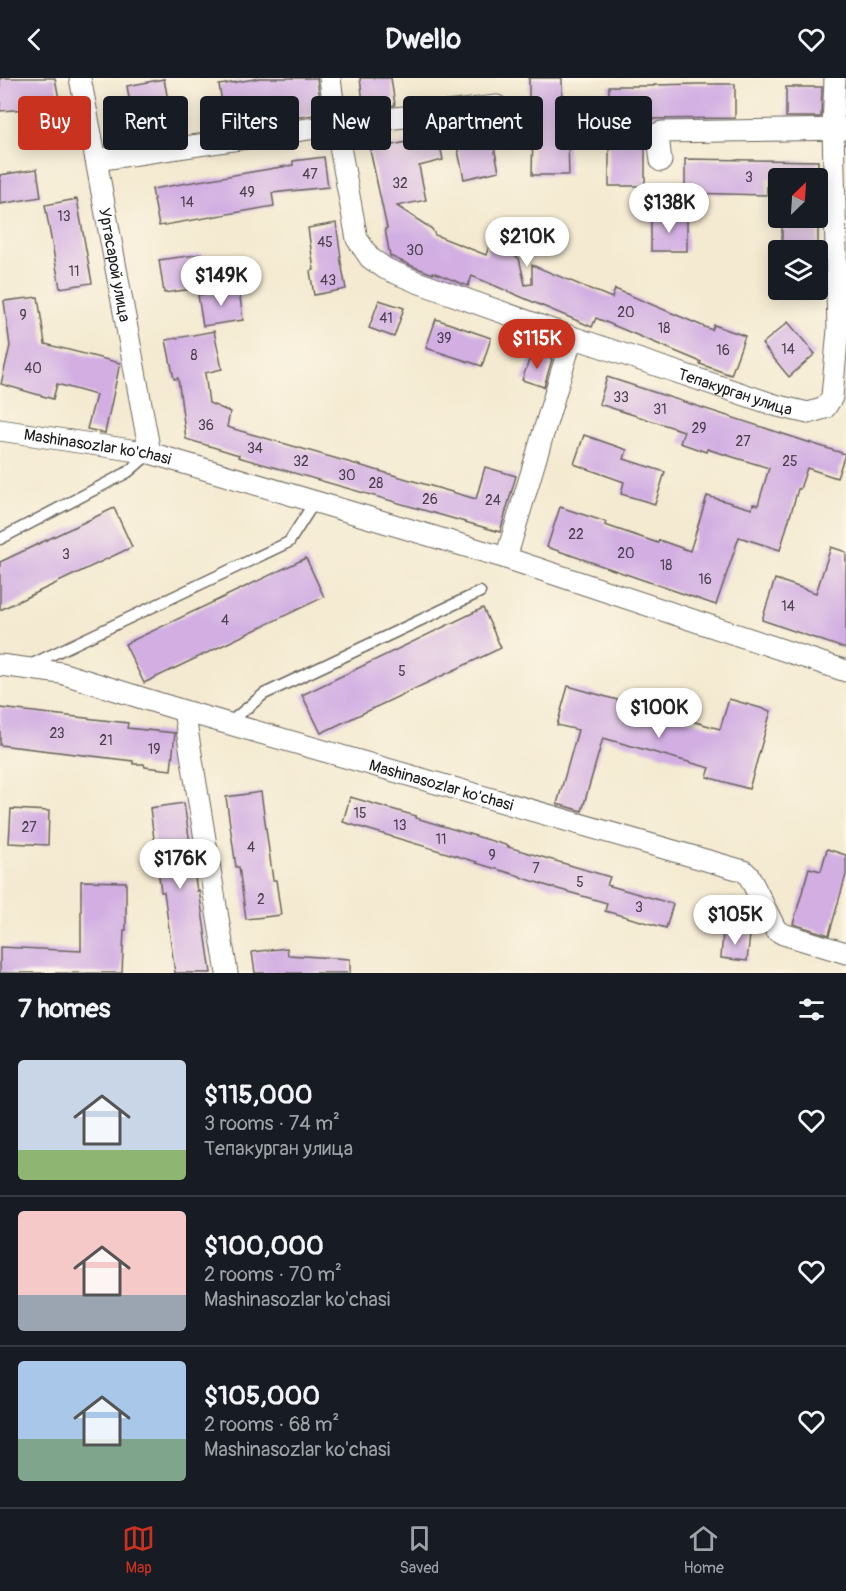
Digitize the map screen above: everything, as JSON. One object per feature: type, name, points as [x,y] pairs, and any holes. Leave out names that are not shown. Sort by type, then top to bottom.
[{"type":"street","name":"Уртасарой улица","points":[[80,78],[150,453]]},
{"type":"street","name":"Тепакурган улица","points":[[330,78],[332,96]]},
{"type":"street","name":"Тепакурган улица","points":[[341,150],[357,238],[370,258],[386,268],[417,282],[572,337],[778,406],[808,413],[825,408],[832,398],[838,329],[840,129],[835,78]]},
{"type":"street","points":[[96,160],[311,129]]},
{"type":"street","points":[[662,161],[658,136],[662,132],[840,129]]},
{"type":"street","points":[[506,558],[572,337]]},
{"type":"street","name":"Mashinasozlar ko'chasi","points":[[0,430],[150,453],[506,558],[846,671]]},
{"type":"street","name":"Mashinasozlar ko'chasi","points":[[0,665],[60,673],[184,711],[744,871],[749,876],[776,930],[846,953]]},
{"type":"street","points":[[184,711],[227,973]]},
{"type":"lane","points":[[0,539],[128,472],[150,453]]},
{"type":"lane","points":[[22,668],[289,542],[315,501]]},
{"type":"lane","points":[[229,723],[264,694],[480,592]]},
{"type":"building","points":[[0,78],[55,78],[58,96],[18,96],[18,110],[0,111]]},
{"type":"building","points":[[260,78],[317,78],[320,96],[311,96],[311,116],[299,117],[299,96],[221,96],[219,85]]},
{"type":"building","points":[[360,78],[391,78],[395,105],[391,106],[391,96],[362,96]]},
{"type":"building","points":[[529,78],[562,78],[562,96],[555,96],[555,150],[568,150],[569,175],[532,175],[533,150],[543,150],[543,96],[529,96]]},
{"type":"building","points":[[164,79],[167,96],[129,96],[127,86]]},
{"type":"building","points":[[735,84],[735,118],[652,119],[652,96],[609,96],[609,86]]},
{"type":"building","points":[[786,87],[822,87],[821,117],[786,117]]},
{"type":"building","points":[[403,143],[403,150],[441,150],[443,160],[419,166],[426,200],[397,206],[432,229],[435,235],[486,255],[489,246],[519,258],[525,285],[532,284],[532,265],[612,298],[615,289],[712,330],[714,325],[745,336],[731,375],[700,364],[701,362],[596,318],[592,327],[472,276],[468,286],[390,256],[385,229],[387,228],[370,150],[391,150],[391,145]]},
{"type":"building","points":[[458,150],[495,150],[499,171],[464,179]]},
{"type":"building","points":[[609,150],[645,150],[645,186],[609,186]]},
{"type":"building","points":[[324,157],[328,187],[272,193],[274,206],[159,226],[152,189],[293,165],[293,161]]},
{"type":"building","points":[[685,159],[818,161],[818,168],[768,168],[767,195],[685,193]]},
{"type":"building","points":[[37,169],[41,197],[0,204],[0,175]]},
{"type":"building","points":[[77,199],[92,283],[60,288],[45,205]]},
{"type":"building","points":[[651,217],[687,218],[687,251],[651,251]]},
{"type":"building","points":[[336,223],[346,289],[314,295],[310,271],[314,270],[308,228]]},
{"type":"building","points":[[782,228],[818,228],[818,240],[782,240]]},
{"type":"building","points":[[202,254],[207,287],[164,293],[159,260]]},
{"type":"building","points":[[239,289],[243,320],[203,326],[198,295]]},
{"type":"building","points":[[38,297],[45,344],[120,363],[105,433],[87,429],[96,395],[57,384],[53,399],[1,384],[10,346],[4,301]]},
{"type":"building","points":[[379,300],[404,308],[394,337],[369,328]]},
{"type":"building","points":[[436,319],[491,338],[482,366],[426,348]]},
{"type":"building","points":[[788,322],[815,354],[789,377],[762,344]]},
{"type":"building","points":[[214,331],[222,369],[205,373],[209,403],[230,412],[227,427],[476,499],[485,467],[516,476],[500,532],[238,457],[239,455],[186,439],[178,378],[174,379],[166,340]]},
{"type":"building","points":[[532,352],[552,359],[544,387],[522,380]]},
{"type":"building","points":[[607,377],[845,454],[837,478],[807,468],[800,489],[798,489],[780,550],[739,537],[716,605],[547,547],[560,507],[658,543],[659,540],[690,551],[707,496],[752,509],[753,504],[758,505],[769,468],[680,443],[684,431],[599,404]]},
{"type":"building","points":[[584,435],[627,450],[624,459],[665,472],[655,504],[621,494],[624,482],[574,464]]},
{"type":"building","points":[[114,508],[132,547],[0,610],[0,562]]},
{"type":"building","points":[[831,547],[846,552],[846,649],[762,620],[775,579],[816,593]]},
{"type":"building","points":[[306,558],[324,597],[144,683],[125,644]]},
{"type":"building","points":[[483,608],[501,648],[321,733],[302,695]]},
{"type":"building","points":[[568,686],[720,729],[729,699],[771,711],[749,789],[707,777],[710,768],[603,738],[582,811],[557,804],[578,730],[557,725]]},
{"type":"building","points":[[0,708],[128,723],[127,728],[175,733],[171,770],[145,767],[144,764],[133,764],[133,761],[0,745]]},
{"type":"building","points":[[261,792],[273,880],[276,880],[281,915],[246,919],[226,797]]},
{"type":"building","points":[[350,797],[610,877],[607,885],[673,904],[666,928],[605,911],[607,903],[343,822]]},
{"type":"building","points":[[184,803],[211,973],[175,973],[164,892],[161,892],[150,808]]},
{"type":"building","points":[[11,809],[49,811],[48,845],[9,843]]},
{"type":"building","points":[[827,849],[846,855],[846,875],[829,935],[793,924],[809,868],[821,871]]},
{"type":"building","points":[[81,881],[126,882],[126,930],[124,930],[122,973],[0,973],[0,947],[81,951]]},
{"type":"building","points":[[723,932],[750,935],[747,961],[721,958]]},
{"type":"building","points":[[287,948],[288,955],[350,959],[350,973],[255,973],[252,952]]}]
